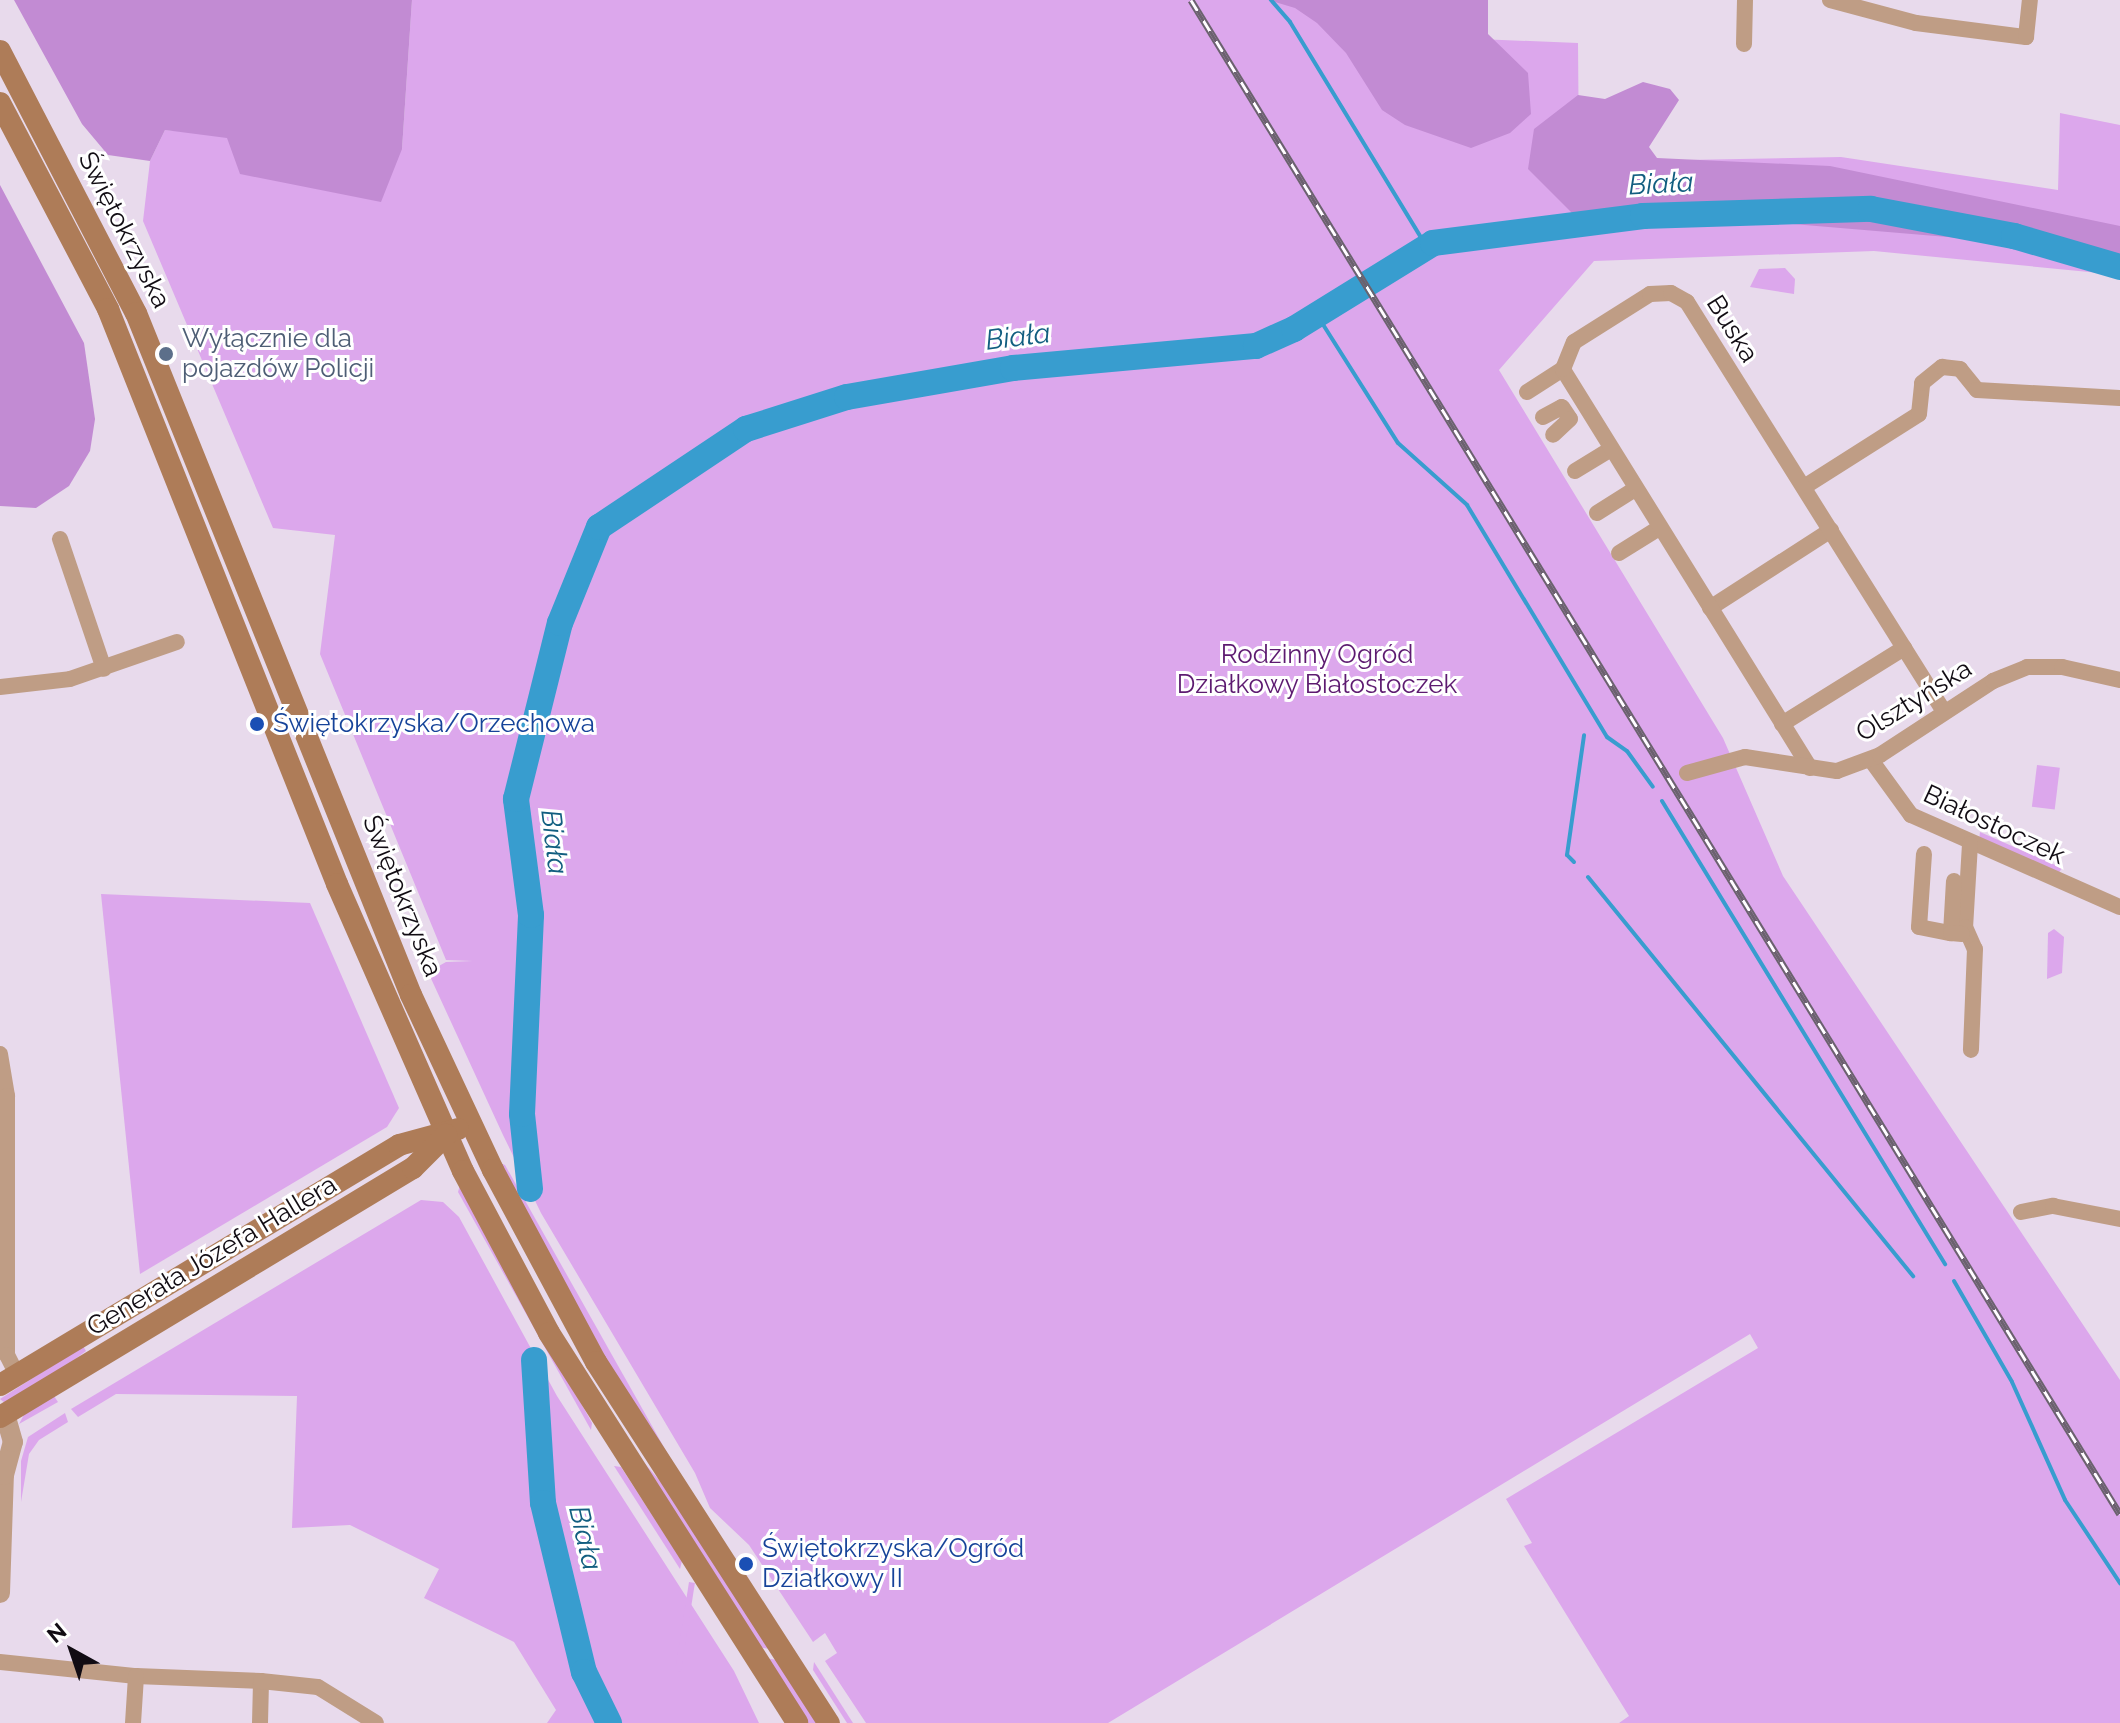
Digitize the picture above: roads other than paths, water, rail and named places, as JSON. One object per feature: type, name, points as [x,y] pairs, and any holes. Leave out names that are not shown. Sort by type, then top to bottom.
[{"type":"main road","name":"Świętokrzyska","points":[[0,51],[136,313],[395,956],[470,1124],[544,1270],[632,1419],[829,1723]]},
{"type":"main road","name":"Świętokrzyska","points":[[0,103],[108,309],[337,884],[446,1135],[549,1333],[609,1432],[797,1723]]},
{"type":"main road","name":"Generała Józefa Hallera","points":[[8,1380],[399,1145],[446,1135],[470,1124]]},
{"type":"main road","name":"Generała Józefa Hallera","points":[[3,1415],[413,1168],[446,1135]]},
{"type":"main road","points":[[220,1253],[235,1275]]},
{"type":"main road","points":[[609,1432],[632,1419]]},
{"type":"street","points":[[1744,44],[1745,0]]},
{"type":"street","points":[[1830,0],[1916,23],[2026,37],[2030,0]]},
{"type":"street","name":"Buska","points":[[1563,369],[1574,342],[1638,302],[1660,292],[1682,296],[1944,712]]},
{"type":"street","points":[[1804,487],[1919,414],[1922,383],[1942,367],[1960,369],[1977,390],[2120,398]]},
{"type":"street","points":[[1527,392],[1563,369],[1810,768]]},
{"type":"street","points":[[1543,417],[1562,407],[1569,417],[1570,425],[1553,435]]},
{"type":"street","points":[[1569,417],[1585,408]]},
{"type":"street","points":[[1575,471],[1611,449]]},
{"type":"street","points":[[1597,513],[1635,489]]},
{"type":"street","points":[[1619,553],[1659,528]]},
{"type":"street","points":[[1710,608],[1831,530]]},
{"type":"street","points":[[60,539],[104,669]]},
{"type":"street","points":[[0,687],[104,669],[177,642]]},
{"type":"street","points":[[1782,724],[1904,648]]},
{"type":"street","name":"Olsztyńska","points":[[1687,773],[1737,757],[1831,773],[1871,760],[1993,681],[2027,667],[2062,667],[2120,680]]},
{"type":"street","name":"Białostoczek","points":[[1871,760],[1907,813],[1970,844],[2120,907]]},
{"type":"street","points":[[1964,936],[1970,844]]},
{"type":"street","points":[[1924,854],[1919,927],[1964,936]]},
{"type":"street","points":[[1954,881],[1964,936],[1971,1050]]},
{"type":"street","points":[[0,1054],[7,1096],[8,1380]]},
{"type":"street","points":[[2021,1212],[2053,1206],[2120,1219]]},
{"type":"street","points":[[0,1593],[2,1472],[13,1442],[3,1415]]},
{"type":"street","points":[[0,1662],[136,1676],[261,1681],[318,1687],[376,1723]]},
{"type":"street","points":[[133,1723],[136,1676]]},
{"type":"street","points":[[260,1723],[261,1681]]},
{"type":"waterway","points":[[1271,0],[1290,22],[1426,246]]},
{"type":"waterway","name":"Biała","points":[[530,1189],[522,1114],[531,915],[516,799],[560,623],[599,527],[746,429],[847,397],[1013,368],[1256,346],[1294,329],[1433,243],[1643,216],[1871,209],[2014,236],[2120,267]]},
{"type":"waterway","points":[[1317,315],[1398,443],[1467,505],[1607,737],[1627,751],[1653,787]]},
{"type":"waterway","points":[[1574,862],[1567,855],[1584,735]]},
{"type":"waterway","points":[[1662,801],[1945,1264]]},
{"type":"waterway","points":[[1588,877],[1913,1276]]},
{"type":"waterway","points":[[1954,1281],[2012,1382],[2065,1500],[2120,1583]]},
{"type":"waterway","name":"Biała","points":[[534,1360],[543,1503],[584,1672],[609,1723]]},
{"type":"railway","points":[[1191,0],[2120,1514]]},
{"type":"place","name":"Wyłącznie dla pojazdów Policji","points":[[166,354]]},
{"type":"place","name":"Świętokrzyska/Orzechowa","points":[[257,724]]},
{"type":"place","name":"Świętokrzyska/Ogród Działkowy II","points":[[746,1564]]},
{"type":"park label","name":"Rodzinny Ogród Działkowy Białostoczek","points":[[1317,670]]}]
